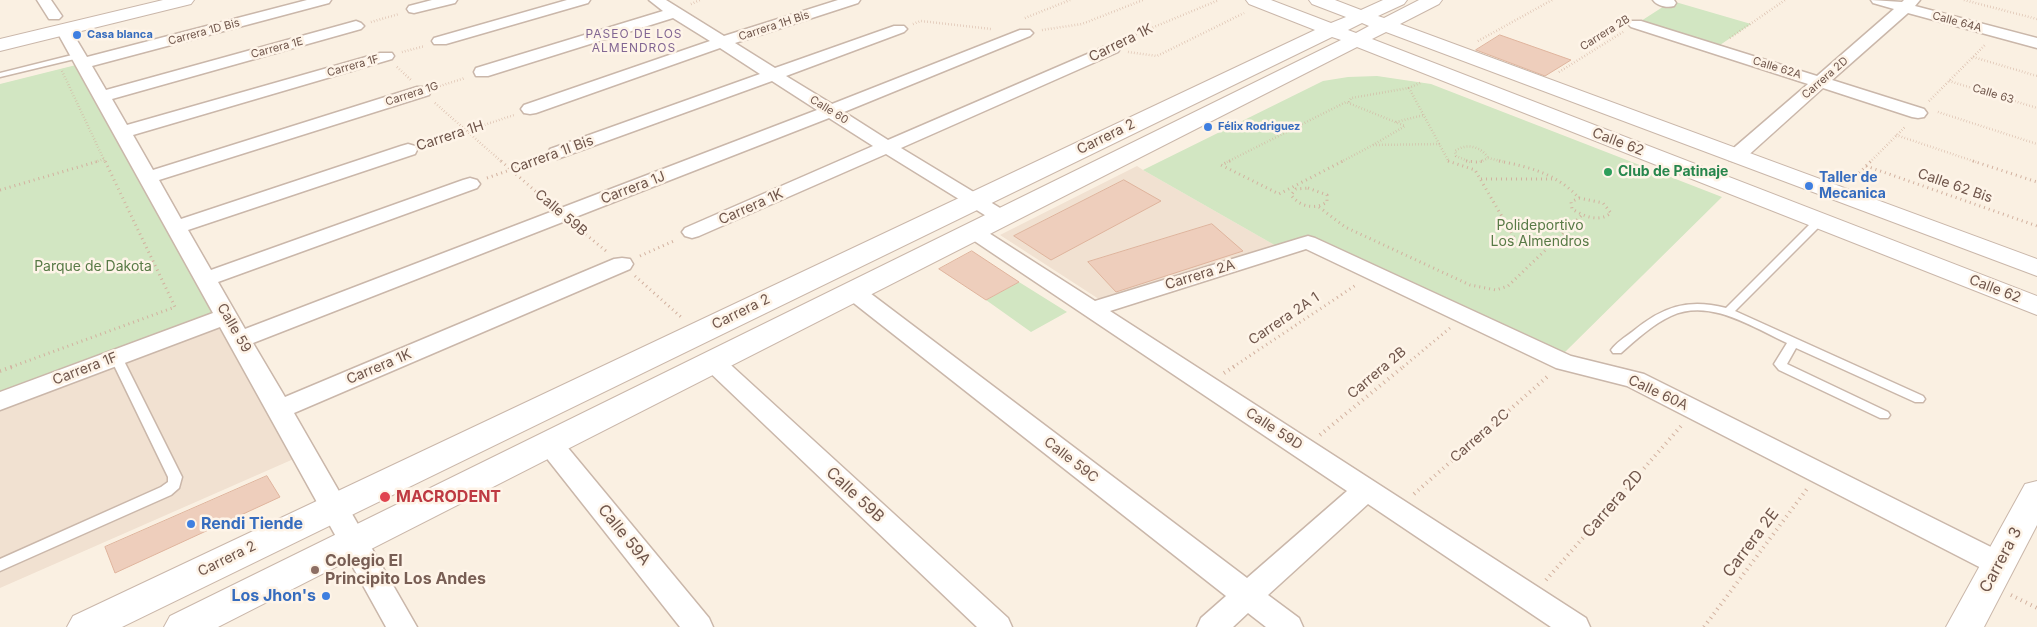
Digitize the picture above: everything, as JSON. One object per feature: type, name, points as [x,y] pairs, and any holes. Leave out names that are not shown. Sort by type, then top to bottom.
[{"type":"street","points":[[0,28],[120,0]]},
{"type":"street","points":[[0,45],[54,15],[185,0]]},
{"type":"street","name":"Carrera 1D Bis","points":[[82,59],[324,0]]},
{"type":"street","points":[[414,10],[450,0]]},
{"type":"street","points":[[440,41],[583,0]]},
{"type":"street","name":"Calle 60","points":[[656,0],[1002,218]]},
{"type":"street","name":"Carrera 1H Bis","points":[[722,42],[853,0]]},
{"type":"street","name":"Calle 62","points":[[1318,0],[2037,268]]},
{"type":"street","points":[[1325,0],[1359,4],[1401,4],[1409,26],[1416,33],[1434,44]]},
{"type":"street","name":"Carrera 2","points":[[86,627],[1274,56],[1361,17],[1401,4],[1433,0]]},
{"type":"street","name":"Calle 64A","points":[[1878,0],[1909,4],[2037,43]]},
{"type":"street","name":"Carrera 2","points":[[183,627],[1358,40],[1385,26],[1401,4]]},
{"type":"street","name":"Carrera 2D","points":[[1736,156],[1909,4]]},
{"type":"street","points":[[1256,5],[1277,15],[1283,29],[1283,43],[1274,56]]},
{"type":"street","name":"Calle 62","points":[[1256,5],[1333,30],[1358,40],[1430,76],[1630,146],[2037,306]]},
{"type":"street","points":[[482,72],[676,12]]},
{"type":"street","name":"Calle 59","points":[[54,15],[124,132],[402,627]]},
{"type":"street","name":"Calle 62A","points":[[1636,24],[1925,112]]},
{"type":"street","name":"Carrera 1E","points":[[103,96],[356,26]]},
{"type":"street","name":"Carrera 1J","points":[[240,340],[831,111],[1023,26]]},
{"type":"street","name":"Carrera 1I Bis","points":[[557,152],[898,29]]},
{"type":"street","points":[[530,109],[722,42]]},
{"type":"street","name":"Carrera 1K","points":[[692,232],[1112,49]]},
{"type":"street","name":"Carrera 1F","points":[[124,132],[386,56]]},
{"type":"street","points":[[1300,69],[1334,62],[1357,61],[1394,63],[1430,76]]},
{"type":"street","name":"Carrera 1G","points":[[149,177],[423,91]]},
{"type":"street","points":[[1124,128],[1154,142]]},
{"type":"street","points":[[1630,146],[1648,149],[1668,146],[1672,140],[1660,128]]},
{"type":"street","name":"Carrera 1H","points":[[177,227],[408,150]]},
{"type":"street","points":[[206,279],[470,184]]},
{"type":"street","name":"Calle 59D","points":[[974,232],[1575,627]]},
{"type":"street","name":"Carrera 2A","points":[[1092,309],[1308,242]]},
{"type":"street","name":"Calle 60A","points":[[1308,242],[1564,362],[1635,380],[1819,473],[2002,578]]},
{"type":"street","name":"Carrera 1K","points":[[280,410],[622,264]]},
{"type":"street","name":"Calle 59C","points":[[854,292],[1288,627]]},
{"type":"street","name":"Carrera 1F","points":[[0,402],[227,316]]},
{"type":"street","name":"Calle 59B","points":[[713,362],[997,627]]},
{"type":"street","name":"Calle 59A","points":[[550,444],[698,627]]},
{"type":"street","points":[[1212,627],[1366,490]]},
{"type":"street","name":"Carrera 3","points":[[1966,627],[2002,578],[2037,493]]},
{"type":"lane","points":[[0,75],[82,59]]},
{"type":"lane","points":[[1728,312],[1820,220]]},
{"type":"lane","points":[[1617,350],[1651,321],[1677,309],[1705,306],[1728,312],[1919,399]]},
{"type":"lane","points":[[1794,342],[1780,364],[1884,415]]},
{"type":"lane","points":[[0,565],[166,491],[174,484],[175,477],[116,357]]},
{"type":"path","points":[[1023,26],[1070,0]]},
{"type":"path","points":[[898,29],[922,21],[1023,26],[1082,24],[1143,0]]},
{"type":"path","name":"Carrera 1K","points":[[1112,49],[1116,42],[1219,0]]},
{"type":"path","points":[[1470,46],[1552,0]]},
{"type":"path","points":[[1715,48],[1785,0]]},
{"type":"path","points":[[1964,0],[2037,19]]},
{"type":"path","points":[[1112,49],[1156,56],[1256,5]]},
{"type":"path","points":[[356,26],[414,10]]},
{"type":"path","name":"Carrera 2B","points":[[1554,75],[1636,24]]},
{"type":"path","name":"Carrera 1F","points":[[386,56],[440,41]]},
{"type":"path","name":"Calle 59B","points":[[386,56],[510,170],[622,264],[687,322]]},
{"type":"path","points":[[1973,57],[2037,76]]},
{"type":"path","points":[[0,370],[175,307],[61,69]]},
{"type":"path","name":"Carrera 1G","points":[[423,91],[482,72]]},
{"type":"path","points":[[1349,102],[1405,126],[1373,145],[1279,194],[1221,165],[1349,102],[1351,98],[1409,88],[1430,76]]},
{"type":"path","name":"Calle 63","points":[[1949,81],[2037,108]]},
{"type":"path","points":[[1409,88],[1449,162],[1475,170],[1515,240]]},
{"type":"path","name":"Carrera 1H","points":[[408,150],[530,109]]},
{"type":"path","points":[[1925,112],[2037,144]]},
{"type":"path","points":[[1396,122],[1424,115]]},
{"type":"path","points":[[1896,135],[2037,182]]},
{"type":"path","points":[[1373,145],[1440,144]]},
{"type":"path","points":[[1460,147],[1474,148],[1486,153],[1488,158],[1483,162],[1474,163],[1456,156],[1455,151],[1460,147]]},
{"type":"path","name":"Carrera 1I Bis","points":[[470,184],[557,152]]},
{"type":"path","points":[[1488,158],[1545,172],[1572,188],[1579,198]]},
{"type":"path","points":[[0,190],[104,159]]},
{"type":"path","name":"Calle 62 Bis","points":[[1866,166],[2037,226]]},
{"type":"path","points":[[1480,179],[1555,180]]},
{"type":"path","points":[[1319,206],[1327,202],[1327,195],[1319,190],[1301,188],[1296,189],[1291,195],[1296,202],[1307,206],[1319,206],[1345,227],[1470,285],[1496,290],[1508,286],[1582,216]]},
{"type":"path","points":[[1579,198],[1588,198],[1605,204],[1611,213],[1607,217],[1601,218],[1582,216],[1572,209],[1571,202],[1579,198]]},
{"type":"path","points":[[622,264],[692,232]]},
{"type":"path","name":"Carrera 2A 1","points":[[1207,385],[1374,273]]},
{"type":"path","name":"Carrera 2B","points":[[1304,449],[1464,315]]},
{"type":"path","name":"Carrera 2C","points":[[1397,510],[1564,362]]},
{"type":"path","name":"Carrera 2D","points":[[1530,598],[1695,410]]},
{"type":"path","name":"Carrera 2E","points":[[1704,627],[1819,473]]},
{"type":"path","points":[[2002,578],[2037,608]]},
{"type":"shaded area","points":[[1137,166],[1278,247],[1105,303],[1000,235]]},
{"type":"shaded area","points":[[227,316],[305,454],[0,588],[0,401]]},
{"type":"green space","points":[[1672,1],[1751,24],[1720,45],[1641,21]]},
{"type":"green space","name":"Parque de Dakota","points":[[84,63],[227,316],[0,401],[0,84]]},
{"type":"green space","name":"Polideportivo Los Almendros","points":[[1377,76],[1431,84],[1722,197],[1563,354],[1308,242],[1278,247],[1143,170],[1323,81],[1348,77]]},
{"type":"green space","points":[[1019,282],[1067,312],[1031,332],[986,300]]},
{"type":"building","points":[[1500,35],[1571,60],[1545,76],[1476,50]]},
{"type":"building","points":[[1124,180],[1161,201],[1051,260],[1014,236]]},
{"type":"building","points":[[1212,224],[1243,251],[1116,292],[1088,262]]},
{"type":"building","points":[[972,251],[1019,282],[986,300],[939,269]]},
{"type":"building","points":[[267,476],[280,497],[115,573],[105,547]]},
{"type":"place","name":"Casa blanca","points":[[77,35]]},
{"type":"place","name":"Félix Rodriguez","points":[[1208,127]]},
{"type":"place","name":"Club de Patinaje","points":[[1608,172]]},
{"type":"place","name":"Taller de Mecanica","points":[[1809,186]]},
{"type":"place","name":"MACRODENT","points":[[385,497]]},
{"type":"place","name":"Rendi Tiende","points":[[191,524]]},
{"type":"place","name":"Colegio El Principito Los Andes","points":[[315,570]]},
{"type":"place","name":"Los Jhon's","points":[[326,596]]},
{"type":"district","name":"PASEO DE LOS ALMENDROS","points":[[634,41]]}]
